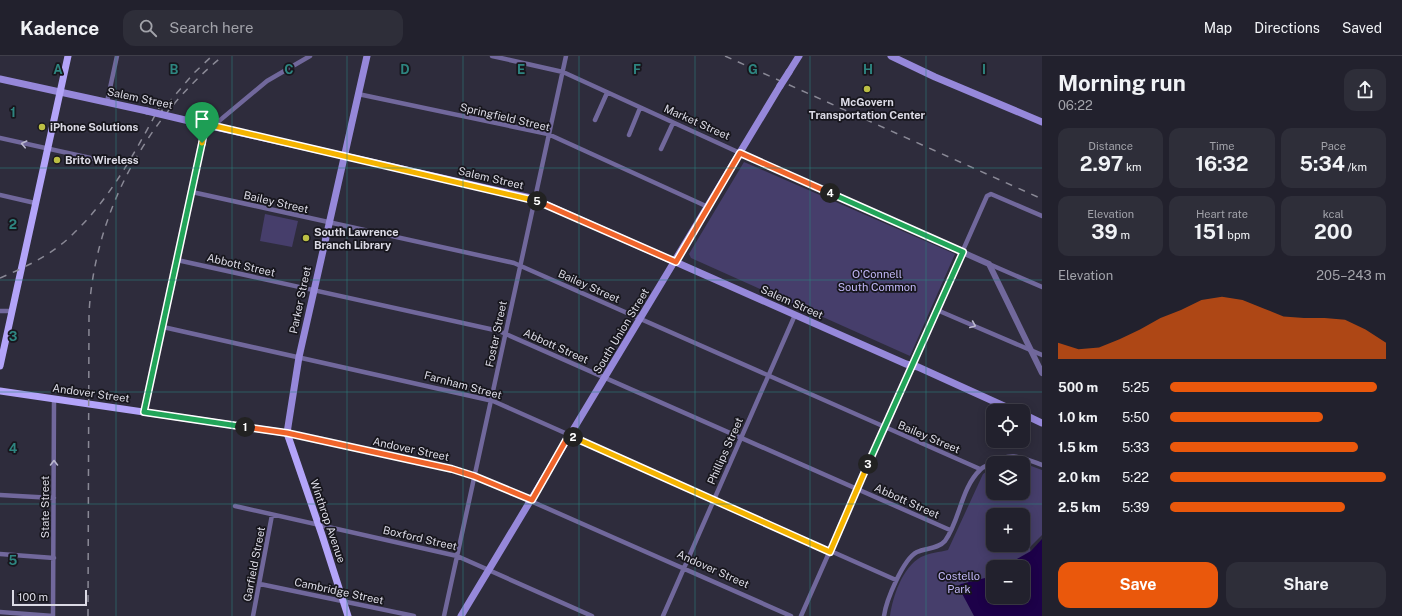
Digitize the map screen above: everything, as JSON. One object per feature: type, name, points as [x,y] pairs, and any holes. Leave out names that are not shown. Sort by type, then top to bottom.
[{"type":"main road","points":[[0,366],[68,56]]},
{"type":"main road","name":"Parker Street","points":[[287,433],[299,357],[328,222],[367,56]]},
{"type":"main road","name":"South Union Street","points":[[461,616],[490,571],[569,435],[642,319],[799,56]]},
{"type":"main road","points":[[891,56],[935,77],[1042,122]]},
{"type":"main road","name":"Salem Street","points":[[0,79],[147,111],[534,200],[1000,404]]},
{"type":"main road","name":"Andover Street","points":[[0,391],[287,433]]},
{"type":"main road","points":[[1030,417],[1040,421]]},
{"type":"main road","name":"Winthrop Avenue","points":[[287,433],[319,525],[348,616]]},
{"type":"street","points":[[107,102],[117,56]]},
{"type":"street","points":[[144,412],[207,125],[267,81],[310,56]]},
{"type":"street","name":"Market Street","points":[[492,56],[562,72],[1042,287]]},
{"type":"street","name":"Foster Street","points":[[444,616],[566,56]]},
{"type":"street","points":[[594,120],[607,93]]},
{"type":"street","name":"Springfield Street","points":[[358,94],[548,134],[708,207]]},
{"type":"street","points":[[629,135],[640,108]]},
{"type":"street","points":[[661,149],[673,123]]},
{"type":"street","points":[[0,138],[104,161]]},
{"type":"street","name":"Bailey Street","points":[[192,192],[520,266],[884,428],[980,469]]},
{"type":"street","points":[[801,616],[987,196],[991,194],[1042,216]]},
{"type":"street","points":[[0,195],[35,203]]},
{"type":"street","name":"Abbott Street","points":[[177,260],[505,333],[950,530]]},
{"type":"street","points":[[989,264],[1042,373]]},
{"type":"street","points":[[937,310],[1042,355]]},
{"type":"street","points":[[0,312],[12,311]]},
{"type":"street","name":"Phillips Street","points":[[663,616],[795,315]]},
{"type":"street","name":"Farnham Street","points":[[163,327],[491,400],[830,552],[896,580]]},
{"type":"street","name":"State Street","points":[[53,616],[54,399]]},
{"type":"street","name":"Andover Street","points":[[287,433],[452,469],[474,476],[532,500],[791,616]]},
{"type":"street","points":[[884,616],[896,580],[912,556],[916,553],[942,544],[967,492],[980,469],[1010,455],[1022,457],[1042,464]]},
{"type":"street","points":[[0,495],[54,498]]},
{"type":"street","name":"Boxford Street","points":[[235,506],[457,556],[592,616]]},
{"type":"street","name":"Garfield Street","points":[[253,616],[272,514]]},
{"type":"street","points":[[0,554],[54,558]]},
{"type":"street","name":"Cambridge Street","points":[[260,584],[414,616]]},
{"type":"street","points":[[0,612],[53,616]]},
{"type":"green space","name":"O'Connell South Common","points":[[744,162],[955,254],[910,356],[691,258],[689,254]]},
{"type":"green space","points":[[265,214],[298,221],[292,247],[260,241]]},
{"type":"green space","name":"Costello Park","points":[[1030,466],[1042,470],[1042,535],[1030,547],[1031,557],[1042,582],[1042,616],[890,616],[896,591],[904,575],[914,562],[921,557],[948,550],[983,474],[986,472],[986,500],[1030,500]]},
{"type":"shaded area","points":[[1042,539],[1042,616],[974,616],[958,586],[986,577],[986,604],[1030,604],[1030,560],[1015,560],[1031,551]]},
{"type":"railway","points":[[158,115],[194,73],[212,56]]},
{"type":"railway","points":[[88,616],[89,314],[93,277],[101,241],[113,205],[129,172],[148,139],[170,109],[195,81],[223,56]]},
{"type":"railway","points":[[725,56],[1042,199]]},
{"type":"railway","points":[[0,278],[29,265],[48,254],[73,234],[99,206],[121,174],[159,108]]},
{"type":"place","name":"McGovern Transportation Center","points":[[867,89]]},
{"type":"place","name":"iPhone Solutions","points":[[42,127]]},
{"type":"place","name":"Brito Wireless","points":[[57,160]]},
{"type":"place","name":"South Lawrence Branch Library","points":[[306,238]]},
{"type":"route","points":[[206,124],[531,198],[676,262],[740,153],[963,252],[899,393],[830,552],[569,435],[532,500],[474,476],[452,469],[287,433],[144,412],[202,143],[206,124]]}]
